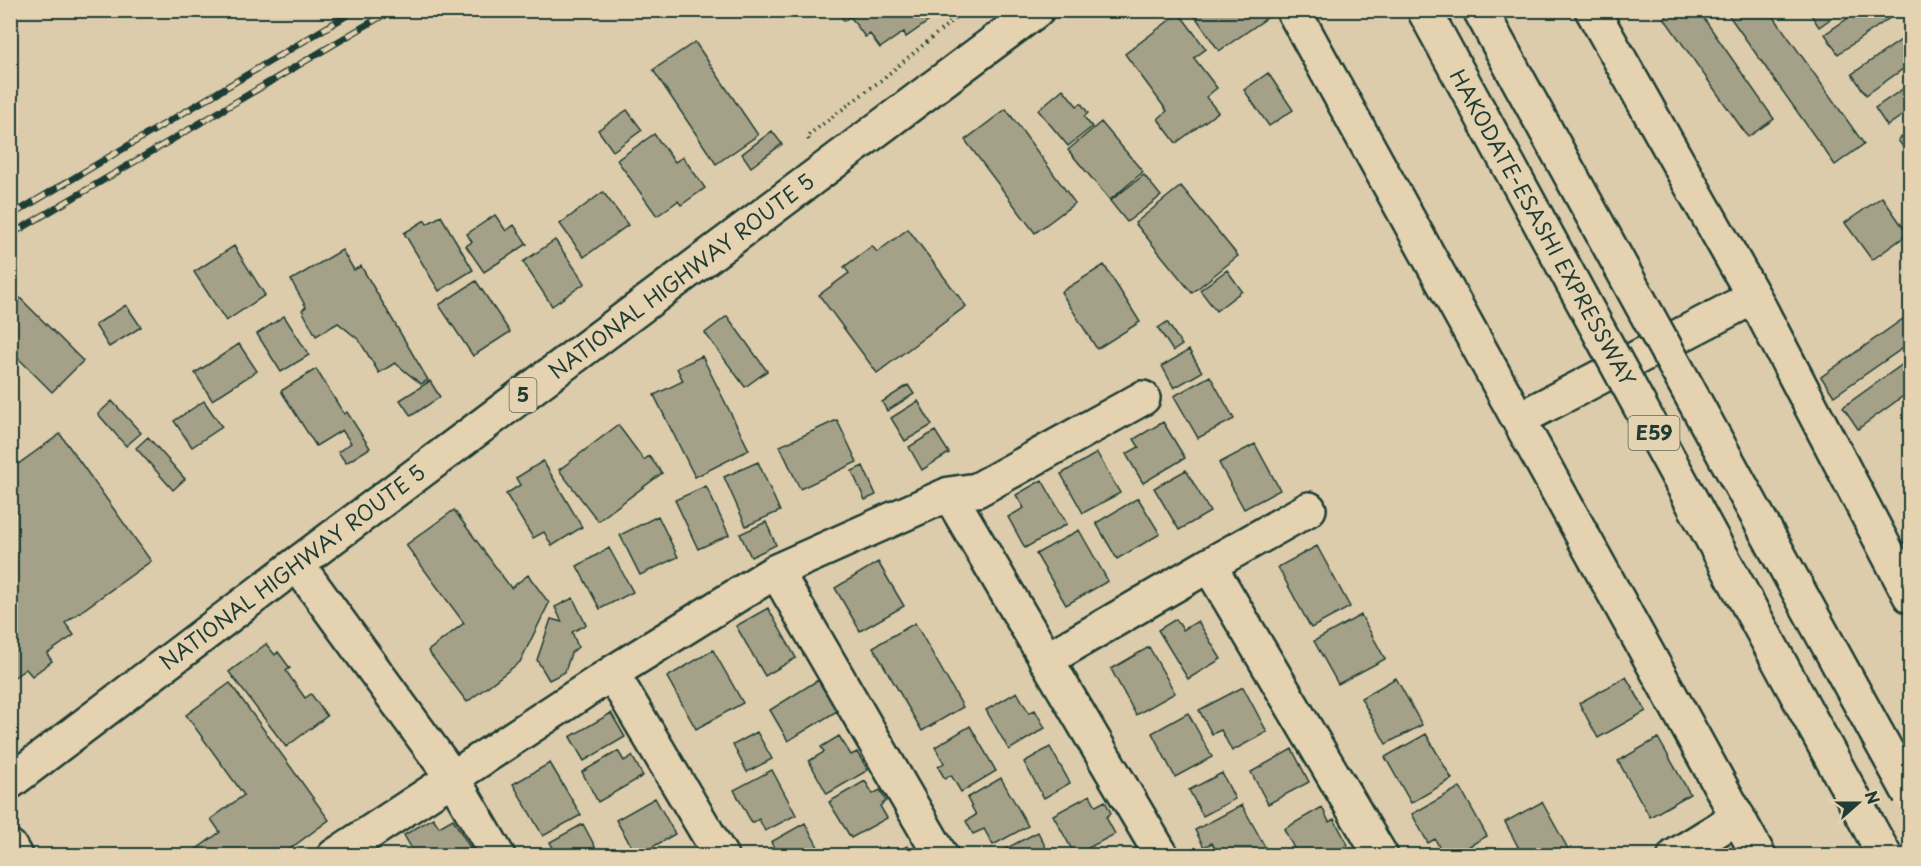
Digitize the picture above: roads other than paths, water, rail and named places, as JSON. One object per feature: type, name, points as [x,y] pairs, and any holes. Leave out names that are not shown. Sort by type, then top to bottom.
[{"type":"main road","name":"NATIONAL HIGHWAY ROUTE 5","points":[[10,782],[297,564],[1037,10]]},
{"type":"main road","points":[[1293,10],[1759,855]]},
{"type":"main road","name":"HAKODATE-ESASHI EXPRESSWAY","points":[[1424,10],[1885,855]]},
{"type":"main road","name":"E59","points":[[1480,10],[1911,794]]},
{"type":"main road","points":[[1592,10],[1754,297],[1911,596]]},
{"type":"main road","points":[[1519,419],[1754,297]]},
{"type":"main road","points":[[334,855],[612,673],[776,571],[948,494],[977,490],[1143,398]]},
{"type":"main road","points":[[948,494],[1162,855]]},
{"type":"main road","points":[[1046,660],[1309,509]]},
{"type":"main road","points":[[297,564],[452,777],[498,855]]},
{"type":"main road","points":[[1209,565],[1381,855]]},
{"type":"main road","points":[[776,571],[941,855]]},
{"type":"main road","points":[[612,673],[721,855]]},
{"type":"main road","points":[[1675,855],[1738,817]]},
{"type":"main road","points":[[10,847],[15,855]]},
{"type":"railway","points":[[10,216],[356,10]]},
{"type":"railway","points":[[10,235],[392,10]]}]
